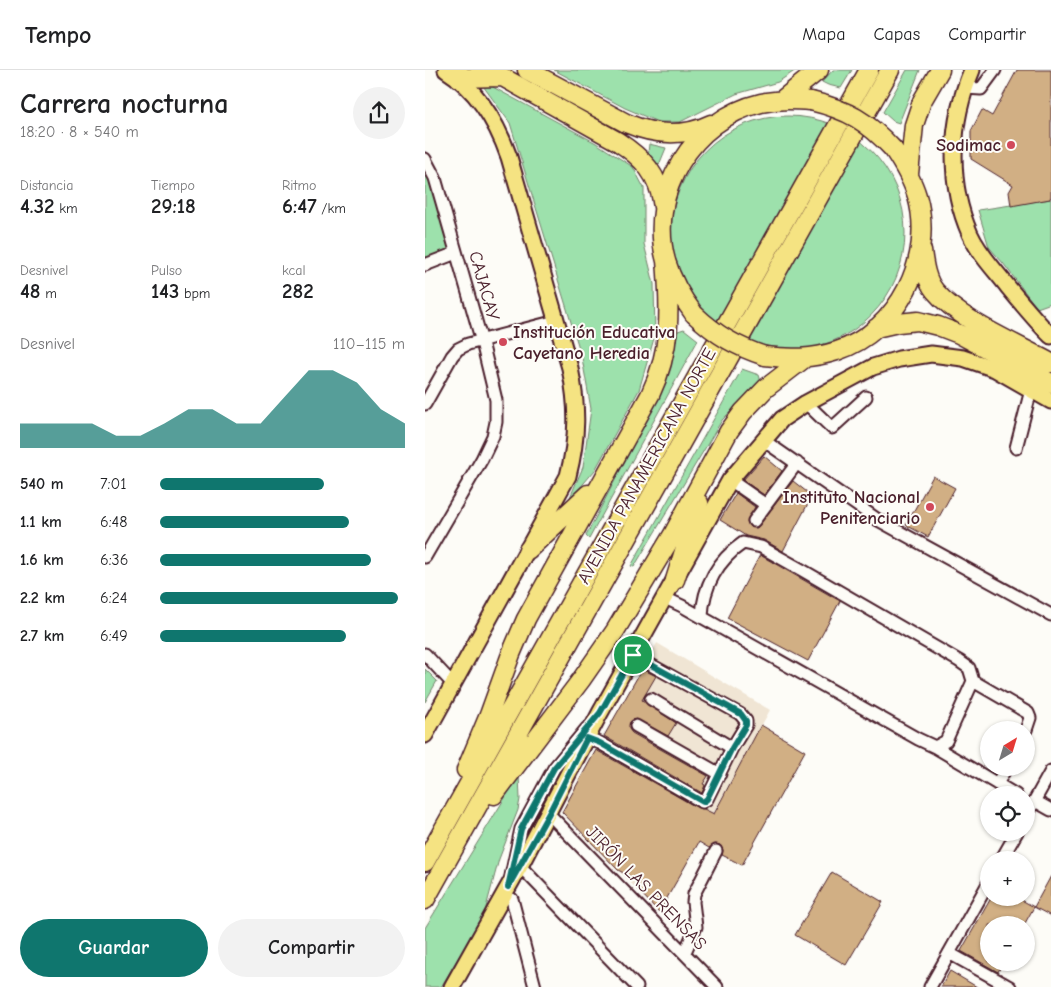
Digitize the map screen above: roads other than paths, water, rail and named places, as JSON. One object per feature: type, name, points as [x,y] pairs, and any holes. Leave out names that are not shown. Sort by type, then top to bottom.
[{"type":"highway","points":[[527,70],[626,123],[643,131],[663,134],[680,134],[702,129],[741,109],[762,102],[783,100],[811,101],[834,106],[857,117],[877,131],[893,148],[909,174],[918,198],[921,246],[925,272],[935,290],[951,306],[968,318],[1051,363]]},
{"type":"highway","points":[[783,100],[819,70]]},
{"type":"highway","name":"AVENIDA PANAMERICANA NORTE","points":[[425,862],[869,70]]},
{"type":"highway","name":"AVENIDA PANAMERICANA NORTE","points":[[459,838],[890,70]]},
{"type":"highway","points":[[909,174],[914,125],[922,101],[940,70]]},
{"type":"highway","points":[[450,818],[465,771],[489,715],[520,631],[532,606],[650,395],[664,359],[668,336],[669,311],[661,192],[654,176],[635,153],[496,73],[454,73]]},
{"type":"highway","points":[[663,210],[670,183],[683,158],[700,136],[723,119]]},
{"type":"highway","points":[[666,260],[682,298],[709,328],[745,350],[765,356],[791,359],[837,351],[858,341],[876,328],[893,312],[906,292],[915,270],[921,246]]},
{"type":"highway","points":[[876,328],[918,321],[938,326],[959,334],[1051,382]]},
{"type":"highway","points":[[425,900],[459,838],[547,726],[598,656],[658,561],[729,431],[746,408],[766,388],[805,358]]},
{"type":"highway","points":[[675,580],[713,459]]},
{"type":"highway","points":[[528,550],[601,481]]},
{"type":"main road","points":[[972,70],[965,88],[957,120],[954,154],[957,196],[971,235],[994,270],[1051,336]]},
{"type":"main road","points":[[425,734],[568,476],[574,453],[577,424],[576,395],[570,368],[509,156],[501,135],[490,115],[476,96],[454,73]]},
{"type":"main road","points":[[452,987],[510,893],[520,866],[600,713],[730,480],[782,419],[806,403],[873,367],[899,359],[931,354],[963,358],[995,369],[1051,402]]},
{"type":"street","points":[[965,88],[981,89],[995,70]]},
{"type":"street","name":"CAJACAY","points":[[425,159],[435,178],[482,342],[496,400],[496,422],[493,436],[425,557]]},
{"type":"street","points":[[425,265],[456,252]]},
{"type":"street","points":[[425,404],[458,348],[556,321]]},
{"type":"street","points":[[1016,448],[1031,390]]},
{"type":"street","points":[[806,403],[832,428],[866,397]]},
{"type":"street","points":[[763,440],[878,520],[1051,615]]},
{"type":"street","points":[[754,521],[797,463]]},
{"type":"street","points":[[730,480],[766,505]]},
{"type":"street","points":[[702,617],[702,608],[711,579],[718,566],[731,551],[743,543],[761,547],[969,668],[973,681],[946,741],[935,747]]},
{"type":"street","points":[[665,598],[702,617],[918,740],[935,747],[1000,786]]},
{"type":"street","points":[[425,654],[453,683]]},
{"type":"street","points":[[587,738],[600,743],[703,802],[707,799],[732,748],[746,725],[746,721],[741,714],[633,655]]},
{"type":"street","points":[[973,681],[1028,713],[1028,721]]},
{"type":"street","points":[[651,699],[732,748]]},
{"type":"street","points":[[535,987],[510,893],[521,829],[554,768],[600,713]]},
{"type":"street","points":[[636,726],[719,774]]},
{"type":"street","points":[[1035,796],[1051,771]]},
{"type":"street","points":[[997,784],[1002,776]]},
{"type":"street","points":[[1035,804],[1051,810]]},
{"type":"street","name":"JIRÓN LAS PRENSAS","points":[[549,813],[717,987]]},
{"type":"street","points":[[685,952],[696,927],[694,894],[716,851]]},
{"type":"street","points":[[520,866],[637,987]]},
{"type":"street","points":[[930,987],[980,898]]},
{"type":"street","points":[[949,953],[1010,987]]},
{"type":"place","name":"Sodimac","points":[[1011,145]]},
{"type":"place","name":"Institución Educativa Cayetano Heredia","points":[[503,342]]},
{"type":"place","name":"Instituto Nacional Penitenciario","points":[[930,507]]}]
